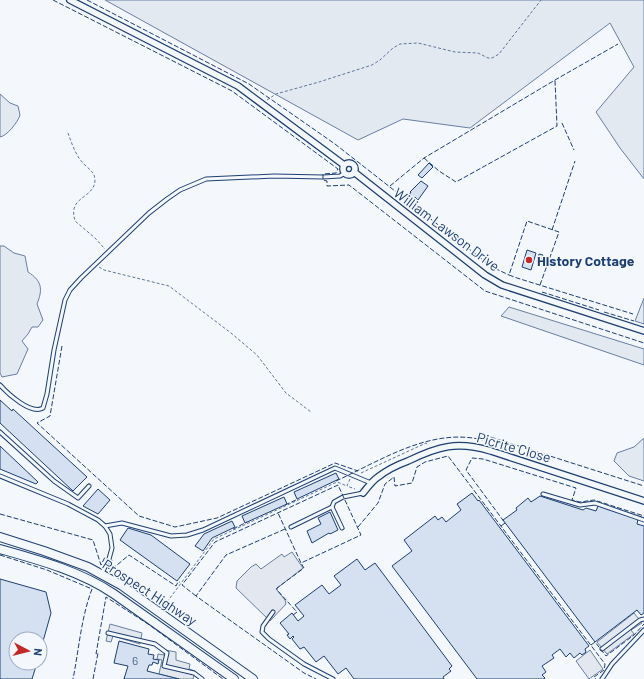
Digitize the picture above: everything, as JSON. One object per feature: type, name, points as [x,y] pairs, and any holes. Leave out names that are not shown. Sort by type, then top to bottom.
[{"type":"main road","name":"Prospect Highway","points":[[0,537],[44,550],[88,567],[121,585],[253,679]]},
{"type":"main road","name":"Prospect Highway","points":[[0,549],[53,564],[97,583],[234,679]]},
{"type":"street","name":"William Lawson Drive","points":[[70,0],[238,86],[344,165],[352,163],[355,168],[354,172],[485,275],[502,285],[644,331]]},
{"type":"street","points":[[344,165],[343,168],[345,173],[350,175],[354,172]]},
{"type":"street","name":"Picrite Close","points":[[363,493],[376,478],[389,469],[435,449],[452,446],[466,446],[491,451],[644,501]]},
{"type":"lane","points":[[0,385],[6,392],[33,410],[42,408],[47,394],[54,350],[65,300],[70,290],[149,213],[180,190],[206,179],[274,176],[324,177],[340,176],[345,173]]},
{"type":"lane","points":[[0,432],[54,481],[78,498],[90,486]]},
{"type":"lane","points":[[105,526],[122,523],[171,536],[179,536],[203,530],[335,468],[371,483]]},
{"type":"lane","points":[[0,476],[68,504],[98,520],[105,526],[110,534],[112,548],[109,559],[101,575]]},
{"type":"lane","points":[[291,527],[332,507],[334,502],[344,497],[363,493]]},
{"type":"lane","points":[[543,494],[580,505],[595,503],[644,520]]},
{"type":"lane","points":[[332,507],[342,528]]},
{"type":"lane","points":[[273,612],[263,626],[262,632],[269,639],[304,664],[332,679]]},
{"type":"lane","points":[[602,649],[640,620],[644,619]]},
{"type":"lane","points":[[602,679],[612,664],[644,630]]},
{"type":"lane","points":[[108,632],[155,644],[167,653],[164,666],[194,673],[202,679]]},
{"type":"path","points":[[269,98],[276,94],[372,65],[400,44],[418,43],[445,51],[478,53],[488,58],[492,58],[499,54],[541,0]]},
{"type":"path","points":[[68,133],[75,151],[84,164],[92,171],[95,181],[93,188],[87,196],[76,203],[74,209],[75,221],[95,238],[108,252]]},
{"type":"path","points":[[96,264],[104,270],[168,286],[231,333],[257,355],[286,393],[311,412]]},
{"type":"path","points":[[163,608],[214,539],[337,482],[347,486]]},
{"type":"shaded area","points":[[105,0],[644,0],[644,179],[620,148],[596,112],[634,67],[610,23],[470,128],[403,119],[358,140]]},
{"type":"shaded area","points":[[0,94],[10,103],[18,106],[20,115],[12,128],[0,137]]},
{"type":"shaded area","points":[[0,246],[4,246],[14,253],[25,256],[28,272],[39,282],[40,294],[37,304],[43,320],[38,327],[32,327],[22,341],[28,349],[17,374],[2,377],[0,373]]},
{"type":"shaded area","points":[[644,298],[644,324],[635,321]]},
{"type":"shaded area","points":[[509,307],[644,349],[644,365],[501,316]]},
{"type":"shaded area","points":[[644,438],[644,481],[629,476],[614,461],[617,453],[634,447]]},
{"type":"shaded area","points":[[292,552],[303,568],[276,589],[285,600],[286,604],[270,621],[236,588],[237,581],[256,564],[261,569],[282,554],[284,557]]},
{"type":"shaded area","points":[[634,613],[642,623],[631,630],[634,634],[607,654],[597,642]]},
{"type":"shaded area","points":[[110,624],[142,633],[140,644],[113,636],[111,642],[106,641]]},
{"type":"shaded area","points":[[165,650],[176,652],[176,660],[190,664],[189,669],[195,671],[193,679],[179,679],[159,674],[162,660],[157,659],[158,654],[164,655]]},
{"type":"shaded area","points":[[590,650],[603,669],[589,679],[576,661]]},
{"type":"building","points":[[429,163],[433,167],[422,178],[418,175]]},
{"type":"building","points":[[421,181],[428,186],[418,200],[415,197],[414,199],[409,195],[410,192]]},
{"type":"building","name":"History Cottage","points":[[527,250],[536,253],[531,270],[522,267]]},
{"type":"building","points":[[539,254],[543,255],[540,263],[537,262]]},
{"type":"building","points":[[0,400],[12,411],[13,409],[87,477],[73,491],[0,423]]},
{"type":"building","points":[[0,446],[38,482],[36,484],[0,469]]},
{"type":"building","points":[[336,473],[339,479],[297,499],[294,492]]},
{"type":"building","points":[[98,489],[110,500],[98,514],[83,506]]},
{"type":"building","points":[[472,493],[478,501],[479,500],[589,646],[585,649],[586,652],[582,655],[580,653],[574,658],[570,653],[566,657],[560,649],[552,655],[554,658],[542,666],[546,672],[542,675],[545,678],[544,679],[477,679],[392,566],[412,551],[404,540],[435,516],[438,520],[442,517],[446,522],[461,510],[457,504]]},
{"type":"building","points":[[540,496],[583,510],[586,508],[596,511],[598,506],[638,519],[637,524],[644,526],[644,613],[641,615],[637,610],[595,642],[503,520],[517,510],[516,508],[528,498],[531,502]]},
{"type":"building","points":[[284,497],[287,504],[245,523],[242,516]]},
{"type":"building","points":[[330,512],[338,530],[330,534],[329,533],[312,543],[307,531],[321,524],[318,518]]},
{"type":"building","points":[[232,521],[235,527],[212,538],[203,551],[195,546],[204,534]]},
{"type":"building","points":[[128,528],[151,535],[190,564],[177,581],[120,540]]},
{"type":"building","points":[[357,559],[365,570],[375,563],[452,666],[449,669],[451,671],[443,677],[444,679],[354,679],[346,668],[338,674],[324,656],[316,662],[304,647],[300,649],[292,639],[294,637],[293,636],[290,639],[287,635],[289,634],[280,623],[292,613],[298,621],[304,616],[295,605],[322,585],[329,594],[341,585],[334,576]]},
{"type":"building","points":[[0,579],[46,592],[51,613],[46,631],[8,631],[8,671],[34,671],[32,679],[0,679]]},
{"type":"building","points":[[119,641],[149,649],[148,654],[154,655],[153,659],[159,660],[158,664],[153,662],[152,665],[149,665],[147,671],[179,679],[124,679],[128,666],[114,663]]},
{"type":"fence","points":[[53,0],[232,91],[338,169],[336,173],[323,174],[323,180],[327,181],[327,186],[349,185],[485,291],[644,343]]},
{"type":"fence","points":[[87,0],[249,84],[335,144],[492,267],[509,275]]},
{"type":"fence","points":[[390,186],[424,158],[618,44]]},
{"type":"fence","points":[[424,158],[439,171],[456,182],[557,126],[555,80]]},
{"type":"fence","points":[[562,123],[574,150]]},
{"type":"fence","points":[[552,230],[575,161]]},
{"type":"fence","points":[[540,285],[559,232],[527,221],[509,275],[517,278],[633,314]]},
{"type":"fence","points":[[542,292],[599,310]]},
{"type":"fence","points":[[604,312],[634,321]]},
{"type":"fence","points":[[62,346],[50,416],[37,423],[139,516],[175,527],[217,518],[335,463],[358,471]]},
{"type":"fence","points":[[336,481],[389,455],[426,442],[445,438],[464,437],[483,440],[484,435],[644,486]]},
{"type":"fence","points":[[394,477],[395,486],[412,483],[417,467],[425,462],[448,456],[605,664],[604,670],[594,677],[596,679]]},
{"type":"fence","points":[[501,526],[505,523],[466,470],[472,458],[483,459],[576,488],[572,500],[580,502],[594,500],[644,516]]},
{"type":"fence","points":[[358,527],[378,503],[385,484],[394,477]]},
{"type":"fence","points":[[196,596],[182,585],[215,542],[338,485],[361,535],[301,563],[278,513]]},
{"type":"fence","points":[[285,505],[298,499]]},
{"type":"fence","points":[[0,514],[93,540],[101,565],[105,557]]},
{"type":"fence","points":[[233,529],[247,522]]},
{"type":"fence","points":[[285,529],[226,555],[196,596],[304,673],[316,679]]},
{"type":"fence","points":[[0,555],[47,570],[92,589],[83,622],[73,679]]},
{"type":"fence","points":[[112,560],[108,568],[111,570],[129,555],[176,586],[178,582],[180,582]]},
{"type":"fence","points":[[293,615],[297,612],[277,590],[277,588],[304,568],[301,563]]},
{"type":"fence","points":[[93,679],[106,597],[148,624],[223,679]]},
{"type":"fence","points":[[591,645],[595,642],[606,656],[634,635],[644,624]]},
{"type":"place","name":"History Cottage","points":[[529,260]]}]
